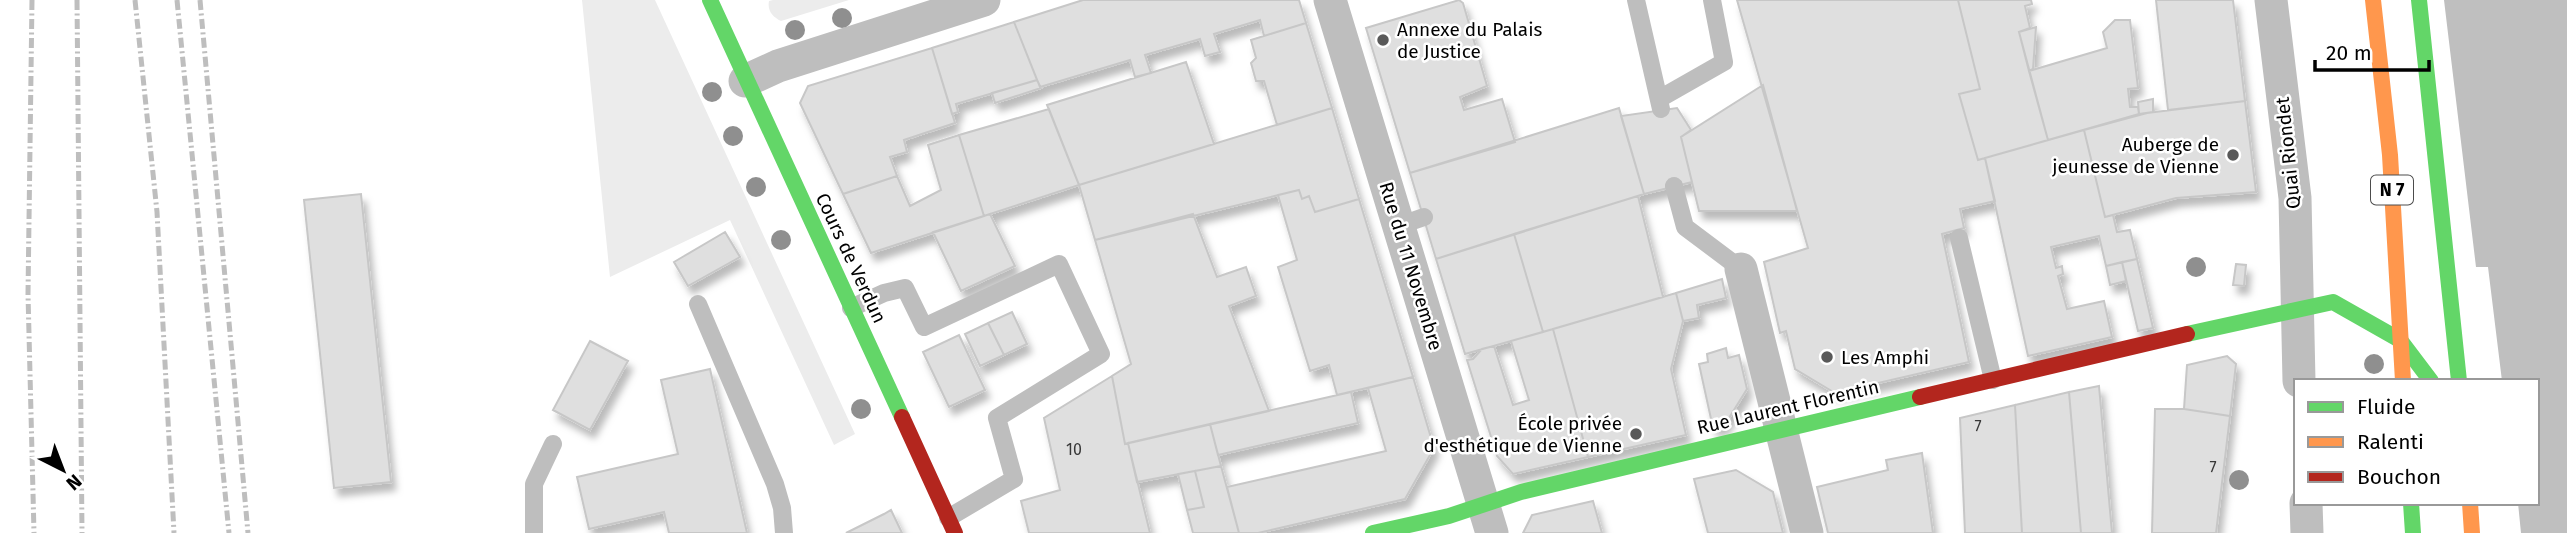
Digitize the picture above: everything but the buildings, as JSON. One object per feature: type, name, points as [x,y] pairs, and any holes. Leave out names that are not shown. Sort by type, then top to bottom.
[{"type":"main road","name":"Cours de Verdun","points":[[710,0],[952,526]]},
{"type":"main road","name":"N 7","points":[[2373,0],[2390,155],[2403,379]]},
{"type":"main road","name":"N 7","points":[[2419,0],[2459,379]]},
{"type":"main road","points":[[2296,307],[2333,302],[2400,340],[2429,379]]},
{"type":"main road","name":"Rue Laurent Florentin","points":[[1373,533],[1487,519],[1521,492],[2296,307]]},
{"type":"main road","points":[[2411,505],[2413,533]]},
{"type":"main road","points":[[2470,505],[2472,533]]},
{"type":"street","points":[[745,81],[778,66],[984,0]]},
{"type":"street","name":"Rue du 11 Novembre","points":[[1330,0],[1411,222],[1487,519]]},
{"type":"street","name":"Quai Riondet","points":[[2271,0],[2295,198],[2299,379]]},
{"type":"street","points":[[1741,270],[1807,533]]},
{"type":"street","points":[[2306,505],[2307,533]]},
{"type":"lane","points":[[1636,0],[1660,105],[1724,62],[1712,0]]},
{"type":"lane","points":[[1674,186],[1685,227],[1741,270]]},
{"type":"lane","points":[[1959,238],[1993,380]]},
{"type":"lane","points":[[851,308],[884,293],[905,288],[924,327],[1059,264],[1101,354],[997,418],[1014,479],[952,526]]},
{"type":"lane","points":[[698,304],[775,484],[782,508],[784,533]]},
{"type":"lane","points":[[534,533],[534,484],[553,444]]},
{"type":"shaded area","points":[[582,0],[655,0],[855,434],[834,445],[730,220],[610,277]]},
{"type":"shaded area","points":[[849,0],[781,21],[770,11],[769,1]]},
{"type":"shaded area","points":[[2444,0],[2567,0],[2567,533],[2521,533],[2518,505],[2539,505],[2539,379],[2502,379],[2488,267],[2476,267]]},
{"type":"railway","points":[[32,0],[28,294],[34,533]]},
{"type":"railway","points":[[77,0],[82,533]]},
{"type":"railway","points":[[135,0],[157,212],[174,533]]},
{"type":"railway","points":[[177,0],[229,533]]},
{"type":"railway","points":[[200,0],[248,533]]},
{"type":"traffic: fast","points":[[710,0],[902,417]]},
{"type":"traffic: fast","points":[[2419,0],[2459,379]]},
{"type":"traffic: fast","points":[[2187,334],[2333,302],[2400,340],[2429,379]]},
{"type":"traffic: fast","points":[[1373,533],[1449,516],[1521,492],[1920,397]]},
{"type":"traffic: fast","points":[[2411,505],[2413,533]]},
{"type":"traffic: slow","points":[[2373,0],[2390,155],[2403,379]]},
{"type":"traffic: slow","points":[[2470,505],[2472,533]]},
{"type":"traffic: jam","points":[[1920,397],[2187,334]]},
{"type":"traffic: jam","points":[[902,417],[955,533]]},
{"type":"place","name":"Annexe du Palais de Justice","points":[[1383,40]]},
{"type":"place","name":"Auberge de jeunesse de Vienne","points":[[2233,155]]},
{"type":"place","name":"Les Amphi","points":[[1827,357]]},
{"type":"place","name":"École privée d'esthétique de Vienne","points":[[1636,434]]}]
